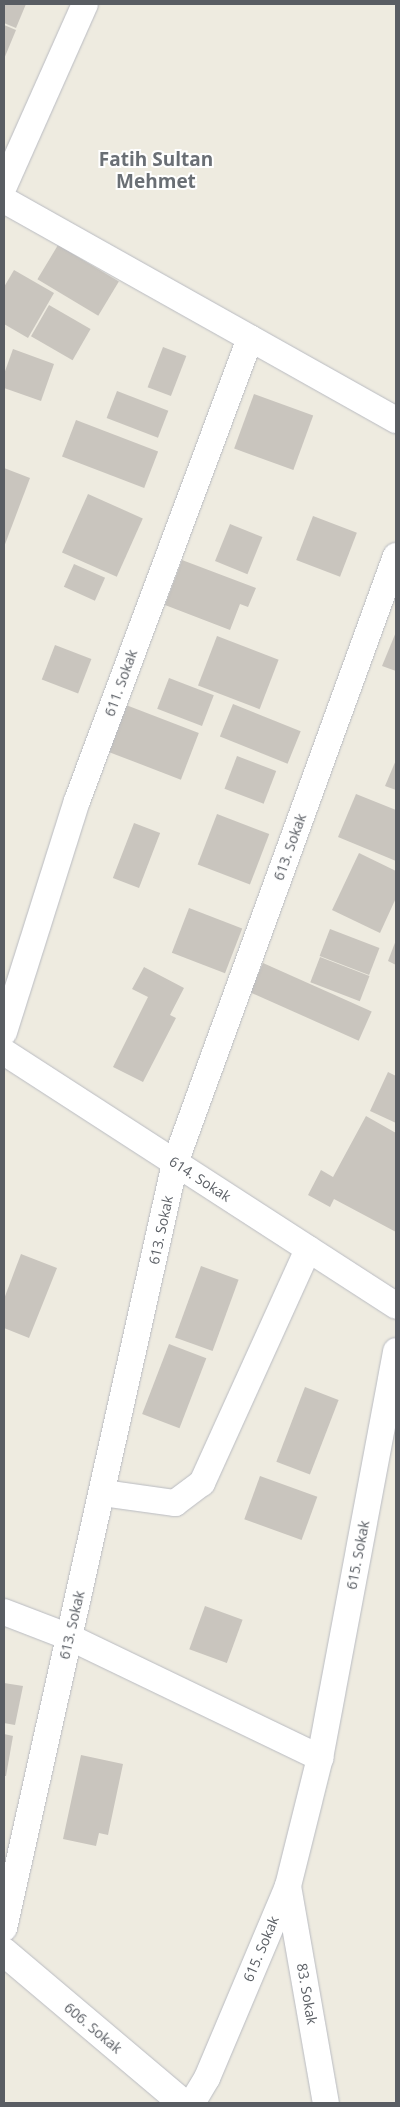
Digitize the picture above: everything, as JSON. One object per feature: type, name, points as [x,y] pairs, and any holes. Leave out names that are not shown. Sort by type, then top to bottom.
[{"type":"street","points":[[4,186],[85,4]]},
{"type":"street","points":[[4,200],[396,420]]},
{"type":"street","name":"611. Sokak","points":[[4,1032],[77,802],[250,338]]},
{"type":"street","name":"613. Sokak","points":[[4,1928],[103,1493],[175,1163],[396,556]]},
{"type":"street","name":"614. Sokak","points":[[4,1052],[396,1306]]},
{"type":"street","points":[[103,1493],[175,1503],[202,1483],[308,1249]]},
{"type":"street","name":"615. Sokak","points":[[192,2103],[207,2078],[288,1886],[320,1758],[396,1351]]},
{"type":"street","points":[[4,1612],[69,1638],[320,1758]]},
{"type":"street","name":"83. Sokak","points":[[288,1886],[326,2103]]},
{"type":"street","name":"606. Sokak","points":[[4,1952],[183,2103]]},
{"type":"building","points":[[4,4],[26,4],[16,28],[4,23]]},
{"type":"building","points":[[4,25],[16,30],[4,59]]},
{"type":"building","points":[[58,245],[119,282],[98,316],[37,279]]},
{"type":"building","points":[[14,270],[54,293],[28,338],[4,324],[4,287]]},
{"type":"building","points":[[49,305],[91,329],[73,360],[31,336]]},
{"type":"building","points":[[163,347],[186,356],[171,396],[148,387]]},
{"type":"building","points":[[13,349],[54,364],[41,401],[4,388],[4,374]]},
{"type":"building","points":[[117,391],[168,411],[158,438],[107,418]]},
{"type":"building","points":[[254,394],[313,416],[293,470],[234,449]]},
{"type":"building","points":[[76,420],[158,452],[144,488],[62,456]]},
{"type":"building","points":[[4,468],[30,478],[4,547]]},
{"type":"building","points":[[88,494],[143,518],[117,577],[62,552]]},
{"type":"building","points":[[313,516],[357,533],[340,577],[296,560]]},
{"type":"building","points":[[230,524],[262,537],[247,574],[215,561]]},
{"type":"building","points":[[182,560],[256,588],[248,607],[240,604],[230,630],[165,605]]},
{"type":"building","points":[[74,564],[105,578],[95,601],[64,587]]},
{"type":"building","points":[[396,632],[396,671],[382,666]]},
{"type":"building","points":[[217,636],[279,660],[260,709],[198,685]]},
{"type":"building","points":[[55,645],[91,659],[78,694],[42,680]]},
{"type":"building","points":[[169,678],[214,695],[202,726],[157,709]]},
{"type":"building","points":[[233,704],[301,731],[288,764],[220,736]]},
{"type":"building","points":[[126,705],[199,733],[181,780],[108,752]]},
{"type":"building","points":[[237,756],[276,771],[264,804],[224,789]]},
{"type":"building","points":[[396,760],[396,790],[385,786]]},
{"type":"building","points":[[356,794],[396,810],[396,861],[338,837]]},
{"type":"building","points":[[217,814],[269,834],[250,884],[198,864]]},
{"type":"building","points":[[134,823],[160,833],[139,888],[113,878]]},
{"type":"building","points":[[359,853],[396,871],[396,898],[380,933],[332,910]]},
{"type":"building","points":[[189,908],[242,928],[225,973],[172,953]]},
{"type":"building","points":[[330,929],[379,948],[369,975],[320,956]]},
{"type":"building","points":[[396,940],[396,965],[388,961]]},
{"type":"building","points":[[320,957],[369,976],[360,1001],[310,982]]},
{"type":"building","points":[[263,963],[372,1011],[359,1041],[250,992]]},
{"type":"building","points":[[144,967],[184,988],[170,1015],[176,1018],[143,1082],[113,1067],[148,997],[132,989]]},
{"type":"building","points":[[388,1072],[396,1076],[396,1123],[370,1111]]},
{"type":"building","points":[[366,1116],[396,1133],[396,1232],[334,1199],[330,1207],[308,1195],[321,1170],[333,1177]]},
{"type":"building","points":[[21,1254],[57,1268],[29,1338],[4,1328],[4,1299]]},
{"type":"building","points":[[201,1266],[239,1280],[213,1351],[175,1337]]},
{"type":"building","points":[[169,1344],[206,1358],[179,1428],[142,1414]]},
{"type":"building","points":[[305,1387],[339,1400],[310,1475],[276,1462]]},
{"type":"building","points":[[260,1476],[317,1497],[302,1540],[244,1519]]},
{"type":"building","points":[[205,1606],[243,1620],[227,1663],[189,1649]]},
{"type":"building","points":[[4,1683],[23,1686],[15,1725],[4,1723]]},
{"type":"building","points":[[4,1734],[13,1736],[6,1776],[4,1776]]},
{"type":"building","points":[[81,1755],[123,1764],[108,1835],[99,1833],[96,1846],[63,1839]]},
{"type":"district","name":"Fatih Sultan Mehmet","points":[[156,171]]}]
